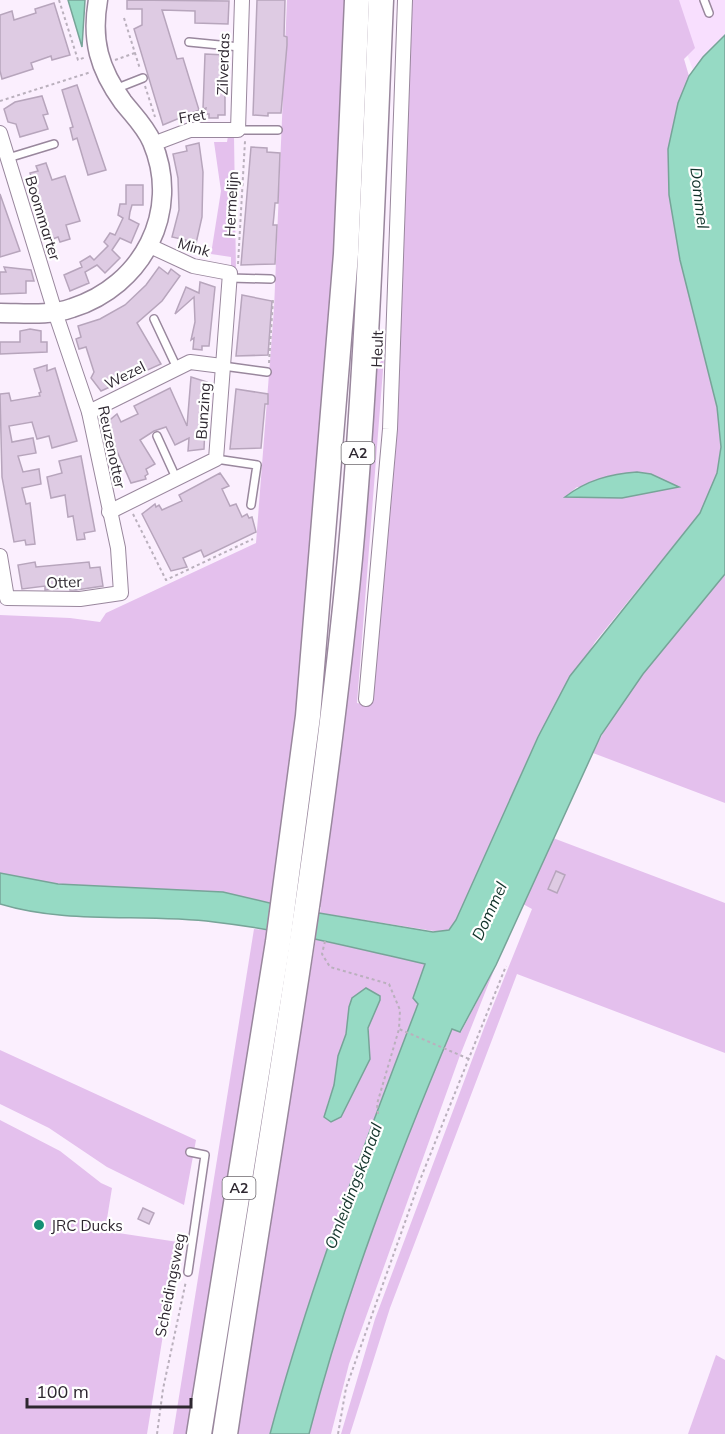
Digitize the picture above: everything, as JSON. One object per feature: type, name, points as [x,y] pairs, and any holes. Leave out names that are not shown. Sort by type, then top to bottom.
[{"type":"highway","name":"A2","points":[[199,1434],[278,942],[308,716],[346,254],[357,0]]},
{"type":"highway","name":"A2","points":[[225,1434],[314,944],[308,905],[350,558],[362,400],[381,0]]},
{"type":"street","points":[[0,313],[55,312],[72,308],[109,292],[126,278],[150,246],[160,214],[162,190],[153,144],[143,124],[114,89],[100,62],[94,35],[98,0]]},
{"type":"street","name":"Zilverdas","points":[[242,0],[240,46],[242,130]]},
{"type":"street","name":"Heult","points":[[366,699],[390,429],[405,0]]},
{"type":"street","name":"Fret","points":[[153,144],[190,130],[242,130]]},
{"type":"street","name":"Boommarter","points":[[0,133],[55,312]]},
{"type":"street","name":"Mink","points":[[150,246],[193,266],[232,276]]},
{"type":"street","name":"Bunzing","points":[[110,512],[216,459],[222,366],[232,276]]},
{"type":"street","name":"Reuzenotter","points":[[55,312],[88,412],[118,548],[121,593]]},
{"type":"street","name":"Wezel","points":[[88,412],[189,362],[222,366]]},
{"type":"street","name":"Otter","points":[[0,556],[7,598],[69,600],[121,593]]},
{"type":"lane","points":[[704,0],[709,13]]},
{"type":"lane","points":[[189,42],[240,46]]},
{"type":"lane","points":[[114,89],[143,78]]},
{"type":"lane","points":[[242,130],[278,130]]},
{"type":"lane","points":[[8,158],[54,144]]},
{"type":"lane","points":[[232,276],[271,279]]},
{"type":"lane","points":[[154,320],[177,368]]},
{"type":"lane","name":"Bunzing","points":[[222,366],[267,372]]},
{"type":"lane","points":[[157,436],[177,480]]},
{"type":"lane","name":"Bunzing","points":[[216,459],[257,465],[251,505]]},
{"type":"lane","name":"Scheidingsweg","points":[[188,1272],[206,1155],[190,1152]]},
{"type":"path","points":[[59,0],[78,60],[100,62]]},
{"type":"path","points":[[0,101],[100,62],[135,53]]},
{"type":"path","name":"Hermelijn","points":[[232,276],[242,130]]},
{"type":"path","points":[[267,372],[273,300]]},
{"type":"path","points":[[127,503],[166,580],[253,539]]},
{"type":"path","points":[[314,944],[330,967],[389,984],[400,1010],[399,1029],[377,1104],[378,1114]]},
{"type":"path","points":[[338,1434],[346,1388],[420,1180],[506,966]]},
{"type":"path","points":[[399,1029],[469,1059]]},
{"type":"path","name":"Scheidingsweg","points":[[157,1434],[188,1272]]},
{"type":"shaded area","points":[[287,0],[345,0],[334,256],[305,648],[271,904],[223,892],[58,884],[0,873],[0,615],[70,618],[100,622],[106,613],[256,543],[274,309]]},
{"type":"shaded area","points":[[411,0],[679,0],[695,48],[684,59],[689,76],[678,103],[668,149],[680,260],[717,407],[721,447],[717,473],[700,513],[595,642],[538,736],[456,920],[449,930],[440,932],[320,913],[321,907],[317,906],[371,375],[384,357],[357,703],[368,705],[385,570],[402,299]],"holes":[[[577,487],[677,487],[622,498],[566,496]]]},
{"type":"shaded area","points":[[667,0],[725,0],[725,35],[693,70]]},
{"type":"shaded area","points":[[234,135],[236,272],[231,270],[231,257],[211,254],[221,191],[214,142],[227,142],[228,136]]},
{"type":"shaded area","points":[[725,574],[725,803],[593,753],[636,682]]},
{"type":"shaded area","points":[[553,838],[725,903],[725,1053],[517,974],[390,1308],[350,1434],[341,1434],[375,1319],[484,1028],[532,909],[523,904]]},
{"type":"shaded area","points":[[254,929],[267,930],[266,952],[189,1434],[173,1434]]},
{"type":"shaded area","points":[[316,939],[425,964],[413,998],[418,1003],[320,1270],[270,1434],[233,1434]],"holes":[[[366,988],[370,1059],[341,1117],[327,1105],[334,1085],[338,1056],[346,1034],[352,998]]]},
{"type":"shaded area","points":[[496,965],[459,1058],[349,1364],[331,1434],[309,1434],[355,1279],[411,1129],[452,1029],[461,1032]]},
{"type":"shaded area","points":[[0,1050],[196,1140],[184,1205],[107,1167],[49,1128],[0,1104]]},
{"type":"shaded area","points":[[0,1120],[60,1151],[101,1183],[112,1188],[105,1231],[178,1242],[147,1434],[0,1434]]},
{"type":"shaded area","points":[[716,1355],[725,1360],[725,1434],[688,1434]]},
{"type":"water","points":[[68,0],[85,0],[82,47]]},
{"type":"water","points":[[725,35],[725,574],[643,674],[601,735],[496,965],[460,1032],[452,1029],[411,1129],[355,1279],[309,1434],[270,1434],[320,1271],[418,1004],[413,998],[425,964],[241,925],[187,920],[79,917],[26,910],[0,904],[0,873],[58,884],[223,892],[295,909],[433,932],[449,930],[456,920],[538,737],[570,676],[700,513],[717,473],[721,447],[717,407],[680,260],[669,195],[668,149],[678,103],[689,76],[703,57]]},
{"type":"water","points":[[637,472],[651,474],[679,487],[622,498],[565,497],[599,479]]},
{"type":"water","points":[[366,988],[380,996],[368,1028],[370,1059],[341,1117],[331,1122],[324,1117],[334,1085],[338,1056],[346,1034],[349,1007],[352,998]]},
{"type":"building","points":[[127,0],[229,1],[228,24],[195,23],[195,11],[162,10],[177,59],[183,58],[199,110],[163,125],[134,29],[142,25],[142,9],[127,9]]},
{"type":"building","points":[[257,0],[285,0],[284,36],[287,37],[287,45],[281,113],[268,113],[268,116],[253,115]]},
{"type":"building","points":[[54,3],[70,55],[52,60],[51,56],[31,63],[33,69],[2,79],[0,15],[12,11],[14,20],[36,13],[35,9]]},
{"type":"building","points":[[205,54],[225,55],[225,115],[218,115],[218,118],[209,118],[209,114],[205,114],[206,108],[203,109]]},
{"type":"building","points":[[77,85],[106,170],[88,175],[77,138],[73,140],[70,128],[73,127],[62,90]]},
{"type":"building","points":[[42,96],[48,114],[43,115],[48,129],[20,137],[16,124],[8,122],[4,109],[15,102]]},
{"type":"building","points":[[199,143],[203,172],[202,217],[195,248],[185,245],[186,240],[172,237],[179,210],[178,178],[173,154],[187,151],[186,146]]},
{"type":"building","points":[[251,147],[267,148],[267,152],[280,153],[278,203],[275,203],[273,225],[277,225],[275,264],[241,265]]},
{"type":"building","points":[[46,163],[52,180],[65,176],[80,221],[66,225],[70,239],[60,242],[58,237],[50,240],[30,173],[38,171],[36,166]]},
{"type":"building","points":[[126,185],[143,185],[143,205],[132,205],[130,212],[129,219],[139,224],[131,243],[120,238],[112,250],[120,258],[105,273],[97,265],[85,272],[89,283],[70,291],[64,275],[82,267],[80,262],[90,256],[94,260],[108,246],[104,242],[110,233],[115,235],[123,218],[118,215],[120,204],[126,204]]},
{"type":"building","points":[[0,194],[20,251],[0,257]]},
{"type":"building","points":[[4,267],[31,270],[34,281],[26,281],[26,293],[0,294],[0,272],[6,272]]},
{"type":"building","points":[[159,267],[168,274],[171,269],[180,276],[162,301],[137,323],[161,364],[101,391],[91,378],[94,372],[86,347],[79,349],[76,339],[81,337],[78,326],[100,319],[125,305],[146,285]]},
{"type":"building","points":[[200,282],[215,287],[209,346],[202,346],[202,350],[193,349],[194,338],[191,340],[195,322],[194,297],[175,314],[186,287],[199,293]]},
{"type":"building","points":[[242,295],[272,301],[268,355],[236,356]]},
{"type":"building","points":[[30,329],[41,331],[41,342],[47,342],[47,352],[0,354],[0,342],[20,342],[20,331]]},
{"type":"building","points":[[47,365],[47,371],[55,368],[77,441],[52,448],[49,436],[37,439],[32,422],[9,426],[12,442],[33,438],[36,453],[18,456],[23,472],[39,469],[41,484],[22,488],[26,504],[30,503],[35,544],[26,545],[25,540],[14,542],[2,477],[0,394],[9,393],[11,401],[40,396],[41,392],[34,369]]},
{"type":"building","points":[[191,377],[207,382],[204,449],[188,451],[189,438],[175,445],[166,427],[154,431],[140,440],[155,464],[146,469],[148,474],[145,476],[146,479],[131,483],[105,424],[117,414],[121,422],[138,414],[134,406],[170,388],[187,426]]},
{"type":"building","points":[[236,389],[268,394],[261,448],[230,449]]},
{"type":"building","points":[[81,456],[95,531],[84,533],[85,539],[77,540],[73,516],[68,517],[65,495],[51,498],[47,477],[62,473],[59,461]]},
{"type":"building","points":[[220,473],[229,486],[222,489],[230,506],[236,504],[242,517],[247,514],[249,518],[252,517],[256,532],[204,557],[201,550],[183,558],[187,567],[171,571],[142,514],[155,504],[156,507],[159,505],[162,510],[182,501],[179,495]]},
{"type":"building","points":[[35,562],[36,567],[89,562],[90,568],[100,567],[103,586],[76,590],[70,590],[70,587],[45,590],[45,586],[22,589],[18,565]]},
{"type":"building","points":[[556,871],[565,875],[557,893],[548,889]]},
{"type":"building","points":[[143,1208],[154,1213],[149,1224],[138,1219]]},
{"type":"place","name":"JRC Ducks","points":[[39,1225]]},
{"type":"water label","name":"Dommel","points":[[700,198]]},
{"type":"water label","name":"Dommel","points":[[489,911]]},
{"type":"water label","name":"Omleidingskanaal","points":[[353,1186]]}]
